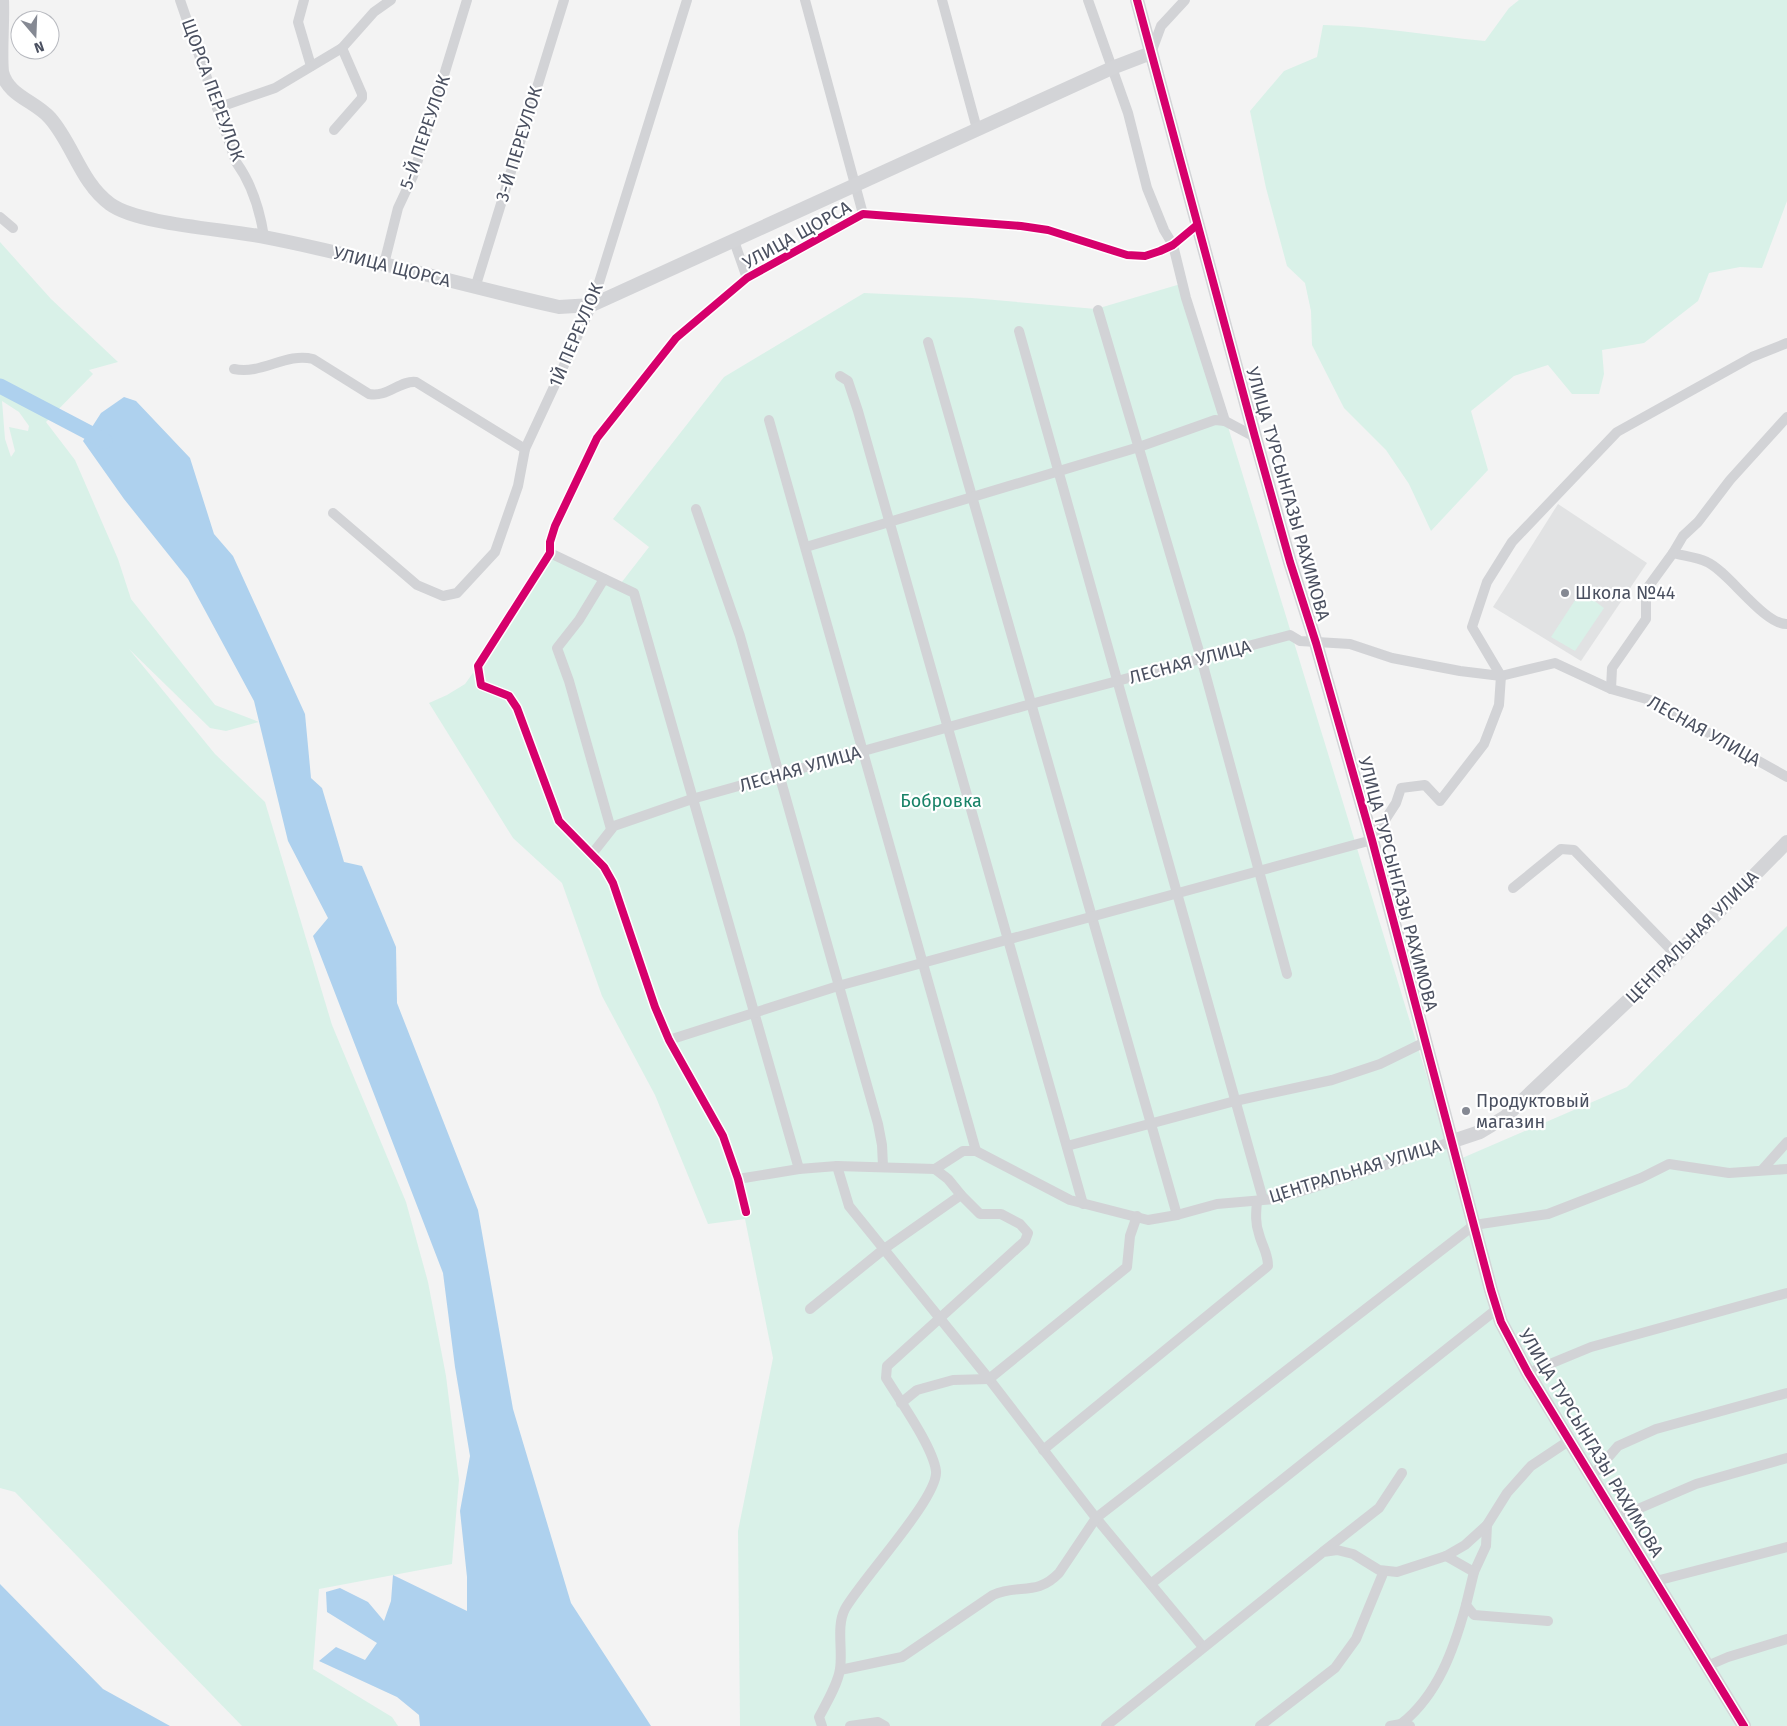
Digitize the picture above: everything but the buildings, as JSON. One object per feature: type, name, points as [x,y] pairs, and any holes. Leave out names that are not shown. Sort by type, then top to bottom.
[{"type":"street","name":"УЛИЦА ЩОРСА","points":[[2,0],[1,74],[14,92],[39,108],[50,118],[94,188],[110,204],[123,212],[146,218],[264,237],[384,264],[558,307],[592,305],[1112,68],[1151,53]]},
{"type":"street","name":"ЩОРСА ПЕРЕУЛОК","points":[[180,0],[236,162],[247,176],[254,195],[264,237]]},
{"type":"street","points":[[304,0],[298,22],[311,66]]},
{"type":"street","points":[[217,108],[275,88],[342,48],[374,12],[391,0]]},
{"type":"street","name":"5-Й ПЕРЕУЛОК","points":[[384,264],[398,208],[413,176],[467,0]]},
{"type":"street","name":"3-Й ПЕРЕУЛОК","points":[[475,288],[564,0]]},
{"type":"street","name":"1Й ПЕРЕУЛОК","points":[[333,513],[424,589],[443,596],[457,593],[495,552],[518,486],[525,449],[592,305],[687,0]]},
{"type":"street","points":[[804,0],[863,214]]},
{"type":"street","points":[[942,0],[977,129]]},
{"type":"street","points":[[1088,0],[1128,113],[1147,188],[1164,230],[1173,245],[1186,298],[1225,421]]},
{"type":"street","name":"УЛИЦА ТУРСЫНГАЗЫ РАХИМОВА","points":[[1137,0],[1255,437],[1372,840],[1450,1142],[1501,1322],[1528,1373],[1744,1726]]},
{"type":"street","points":[[1151,53],[1161,26],[1185,0]]},
{"type":"street","points":[[334,130],[362,98],[342,48]]},
{"type":"street","name":"УЛИЦА ЩОРСА","points":[[592,854],[556,816],[517,708],[509,696],[481,686],[478,666],[550,553],[550,542],[555,526],[597,438],[676,338],[747,278],[863,214],[1020,226],[1048,230],[1126,255],[1145,256],[1173,245],[1197,226]]},
{"type":"street","points":[[0,217],[13,228]]},
{"type":"street","points":[[734,241],[747,278]]},
{"type":"street","points":[[1098,310],[1201,658],[1287,974]]},
{"type":"street","points":[[1019,331],[1235,1101],[1260,1200],[1255,1217],[1259,1235],[1268,1255],[1268,1266],[1043,1450]]},
{"type":"street","points":[[928,342],[1177,1216]]},
{"type":"street","points":[[669,1040],[838,986],[1372,840],[1396,802],[1401,788],[1424,785],[1440,801],[1484,744],[1499,705],[1501,676],[1472,628],[1487,582],[1512,542],[1617,432],[1752,357],[1787,343]]},
{"type":"street","points":[[234,369],[254,371],[293,358],[306,357],[370,394],[377,396],[408,383],[416,382],[525,449]]},
{"type":"street","points":[[840,376],[848,381],[1083,1204]]},
{"type":"street","points":[[1611,689],[1612,668],[1646,619],[1646,590],[1683,536],[1698,522],[1730,480],[1787,416]]},
{"type":"street","points":[[769,420],[976,1151],[963,1151],[935,1169]]},
{"type":"street","points":[[806,547],[1139,447],[1215,420],[1225,421],[1255,437]]},
{"type":"street","points":[[696,509],[740,636],[878,1124],[883,1166]]},
{"type":"street","points":[[550,553],[634,593],[798,1169]]},
{"type":"street","points":[[1673,553],[1709,562],[1754,604],[1781,624],[1787,624]]},
{"type":"street","points":[[604,579],[579,620],[557,648],[569,681],[611,828],[592,854],[604,867],[613,882],[655,1007],[669,1040],[717,1124],[738,1179],[746,1212]]},
{"type":"street","name":"ЛЕСНАЯ УЛИЦА","points":[[611,828],[692,799],[1031,704],[1290,635],[1300,642],[1350,644],[1392,658],[1460,671],[1501,676],[1555,663],[1611,689],[1650,700],[1787,777]]},
{"type":"street","name":"ЦЕНТРАЛЬНАЯ УЛИЦА","points":[[976,1151],[1070,1200],[1148,1220],[1177,1216],[1217,1204],[1276,1199],[1355,1175],[1480,1132],[1505,1117],[1676,955],[1787,842]]},
{"type":"street","points":[[1513,888],[1561,849],[1574,850],[1676,955]]},
{"type":"street","points":[[1067,1146],[1150,1122],[1332,1080],[1380,1064],[1425,1042]]},
{"type":"street","points":[[1762,1170],[1787,1142]]},
{"type":"street","points":[[840,1670],[902,1658],[993,1595],[1006,1589],[1041,1587],[1059,1573],[1096,1518],[1474,1225],[1548,1214],[1641,1178],[1669,1164],[1729,1173],[1787,1169]]},
{"type":"street","points":[[738,1179],[798,1169],[837,1166],[935,1169],[948,1179],[980,1214],[1001,1214],[1020,1224],[1028,1233],[1025,1241],[938,1317],[887,1366],[886,1378],[933,1458],[936,1474],[931,1492],[871,1570],[844,1611],[840,1640],[840,1670],[819,1717],[822,1726]]},
{"type":"street","points":[[837,1166],[849,1206],[988,1379],[1096,1518],[1152,1583],[1203,1647]]},
{"type":"street","points":[[810,1309],[884,1250],[962,1195]]},
{"type":"street","points":[[901,1402],[917,1390],[953,1380],[988,1379],[1127,1266],[1130,1236],[1137,1216]]},
{"type":"street","points":[[1528,1373],[1591,1346],[1787,1293]]},
{"type":"street","points":[[1152,1583],[1497,1309]]},
{"type":"street","points":[[1592,1476],[1618,1446],[1656,1429],[1787,1393]]},
{"type":"street","points":[[1323,1552],[1337,1550],[1353,1554],[1384,1571],[1397,1572],[1446,1556],[1465,1545],[1487,1525],[1506,1492],[1531,1466],[1570,1440]]},
{"type":"street","points":[[1617,1518],[1696,1484],[1787,1458]]},
{"type":"street","points":[[1106,1726],[1379,1508],[1402,1473]]},
{"type":"street","points":[[1390,1726],[1405,1725],[1422,1704],[1443,1670],[1466,1605],[1474,1572],[1486,1546],[1487,1525]]},
{"type":"street","points":[[1656,1581],[1787,1548]]},
{"type":"street","points":[[1446,1556],[1474,1572]]},
{"type":"street","points":[[1260,1726],[1334,1668],[1356,1639],[1384,1571]]},
{"type":"street","points":[[1466,1605],[1474,1615],[1548,1621]]},
{"type":"street","points":[[1707,1666],[1728,1657],[1787,1639]]},
{"type":"street","points":[[850,1726],[878,1722],[884,1726]]},
{"type":"shaded area","name":"Школа №44","points":[[1558,504],[1647,563],[1581,661],[1493,607]]},
{"type":"green space","points":[[1519,0],[1787,0],[1787,201],[1762,268],[1740,267],[1709,273],[1698,301],[1644,343],[1602,350],[1604,374],[1599,394],[1572,394],[1548,365],[1514,376],[1471,411],[1488,470],[1431,531],[1409,484],[1386,450],[1344,408],[1312,345],[1311,311],[1305,283],[1287,266],[1266,188],[1250,111],[1284,71],[1317,57],[1323,25],[1384,29],[1485,41],[1509,8]]},
{"type":"green space","points":[[0,242],[51,299],[118,362],[89,370],[93,374],[46,422],[75,460],[118,559],[131,599],[215,705],[259,722],[226,731],[210,728],[129,649],[215,754],[265,802],[332,1025],[406,1202],[428,1282],[446,1376],[459,1480],[452,1564],[319,1589],[313,1669],[392,1717],[398,1726],[242,1726],[15,1492],[0,1488]],"holes":[[[2,401],[19,412],[29,426],[28,431],[9,427],[15,451],[11,457],[5,439]]]},
{"type":"green space","name":"Бобровка","points":[[1184,283],[1453,1162],[1627,1087],[1787,926],[1787,1726],[740,1726],[738,1531],[773,1358],[745,1219],[708,1224],[655,1095],[602,996],[562,883],[513,838],[429,703],[465,684],[501,634],[552,553],[618,587],[649,547],[613,519],[724,377],[864,293],[972,298],[1096,309]]},
{"type":"green space","points":[[1581,591],[1604,608],[1575,651],[1551,637]]},
{"type":"water","points":[[124,397],[136,401],[190,458],[214,534],[233,556],[305,714],[311,778],[322,788],[344,862],[362,866],[396,947],[397,1003],[478,1210],[513,1409],[571,1603],[651,1726],[420,1726],[419,1715],[397,1697],[319,1661],[336,1647],[365,1660],[377,1643],[327,1612],[326,1592],[340,1588],[368,1602],[384,1621],[391,1601],[393,1575],[467,1611],[467,1577],[460,1511],[470,1456],[455,1367],[443,1273],[313,936],[328,918],[288,841],[254,701],[188,579],[124,499],[83,441],[101,413]]},
{"type":"water","points":[[0,1584],[103,1689],[170,1726],[0,1726]]},
{"type":"waterway","points":[[0,386],[105,441]]},
{"type":"cycle path","points":[[1137,0],[1255,437],[1372,840],[1501,1322],[1528,1373],[1744,1726]]},
{"type":"cycle path","points":[[746,1212],[738,1179],[723,1136],[669,1040],[655,1007],[613,883],[604,867],[559,821],[517,708],[509,696],[481,685],[478,666],[550,553],[550,542],[555,526],[597,438],[676,338],[747,278],[863,214],[1021,226],[1048,230],[1127,255],[1145,256],[1173,245],[1197,225]]},
{"type":"place","name":"Школа №44","points":[[1565,593]]},
{"type":"place","name":"Продуктовый магазин","points":[[1466,1111]]}]
